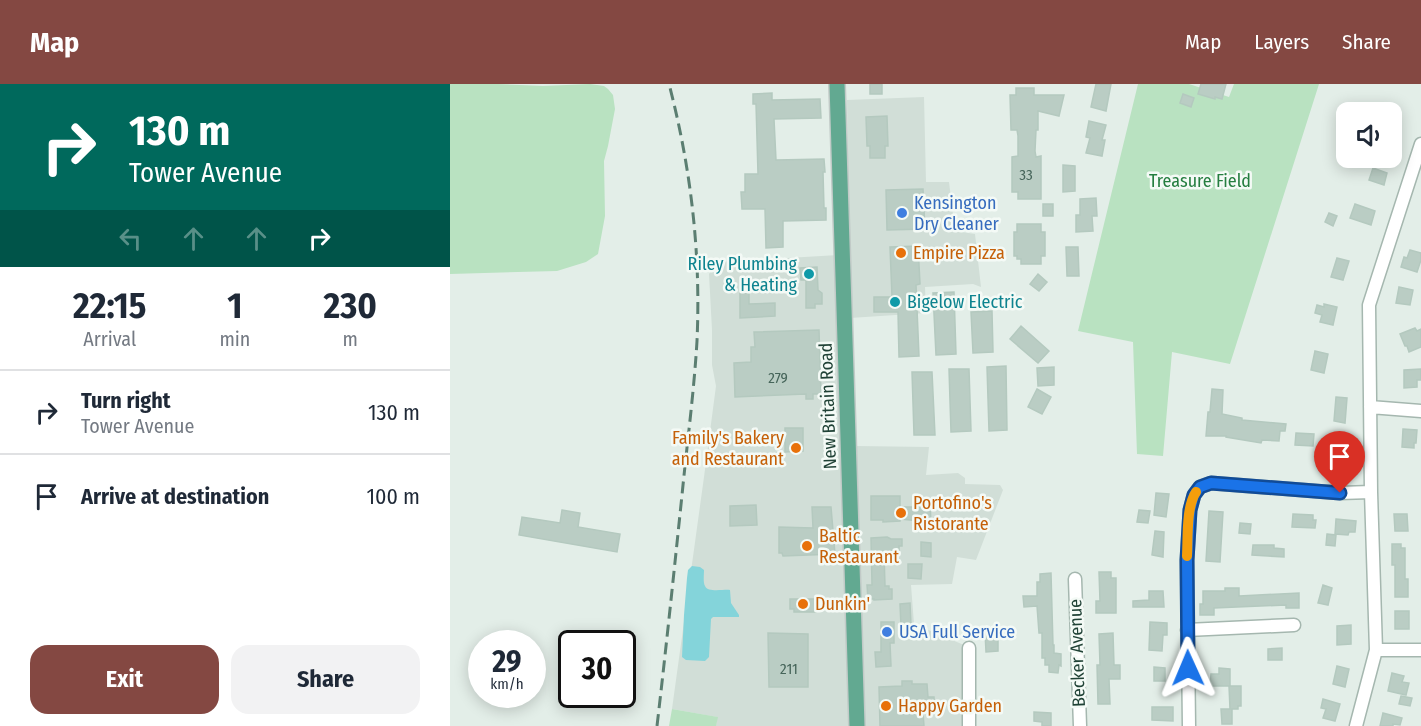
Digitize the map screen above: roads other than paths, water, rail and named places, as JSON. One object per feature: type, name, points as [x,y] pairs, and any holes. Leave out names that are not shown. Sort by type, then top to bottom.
[{"type":"main road","name":"New Britain Road","points":[[837,84],[856,726]]},
{"type":"street","points":[[1356,726],[1376,650],[1369,305],[1421,144]]},
{"type":"street","points":[[1370,407],[1421,411]]},
{"type":"street","points":[[1189,726],[1187,560],[1190,510],[1194,495],[1200,487],[1211,483],[1340,493],[1371,492]]},
{"type":"street","name":"Becker Avenue","points":[[1075,579],[1080,726]]},
{"type":"street","points":[[1187,630],[1294,625]]},
{"type":"street","points":[[969,648],[969,726]]},
{"type":"street","points":[[1376,650],[1421,650]]},
{"type":"water","points":[[692,566],[704,570],[704,583],[707,588],[730,590],[731,603],[739,615],[739,617],[713,617],[711,619],[709,657],[705,661],[686,660],[682,657],[687,578],[688,570]]},
{"type":"railway","points":[[657,726],[692,399],[698,308],[696,244],[689,179],[669,84]]},
{"type":"place","name":"Kensington Dry Cleaner","points":[[902,213]]},
{"type":"place","name":"Empire Pizza","points":[[901,253]]},
{"type":"place","name":"Riley Plumbing & Heating","points":[[809,274]]},
{"type":"place","name":"Bigelow Electric","points":[[895,302]]},
{"type":"place","name":"Family's Bakery and Restaurant","points":[[796,448]]},
{"type":"place","name":"Portofino's Ristorante","points":[[901,513]]},
{"type":"place","name":"Baltic Restaurant","points":[[807,546]]},
{"type":"place","name":"Dunkin'","points":[[803,604]]},
{"type":"place","name":"USA Full Service","points":[[887,632]]},
{"type":"place","name":"Happy Garden","points":[[886,706]]},
{"type":"park label","name":"Treasure Field","points":[[1200,181]]}]
